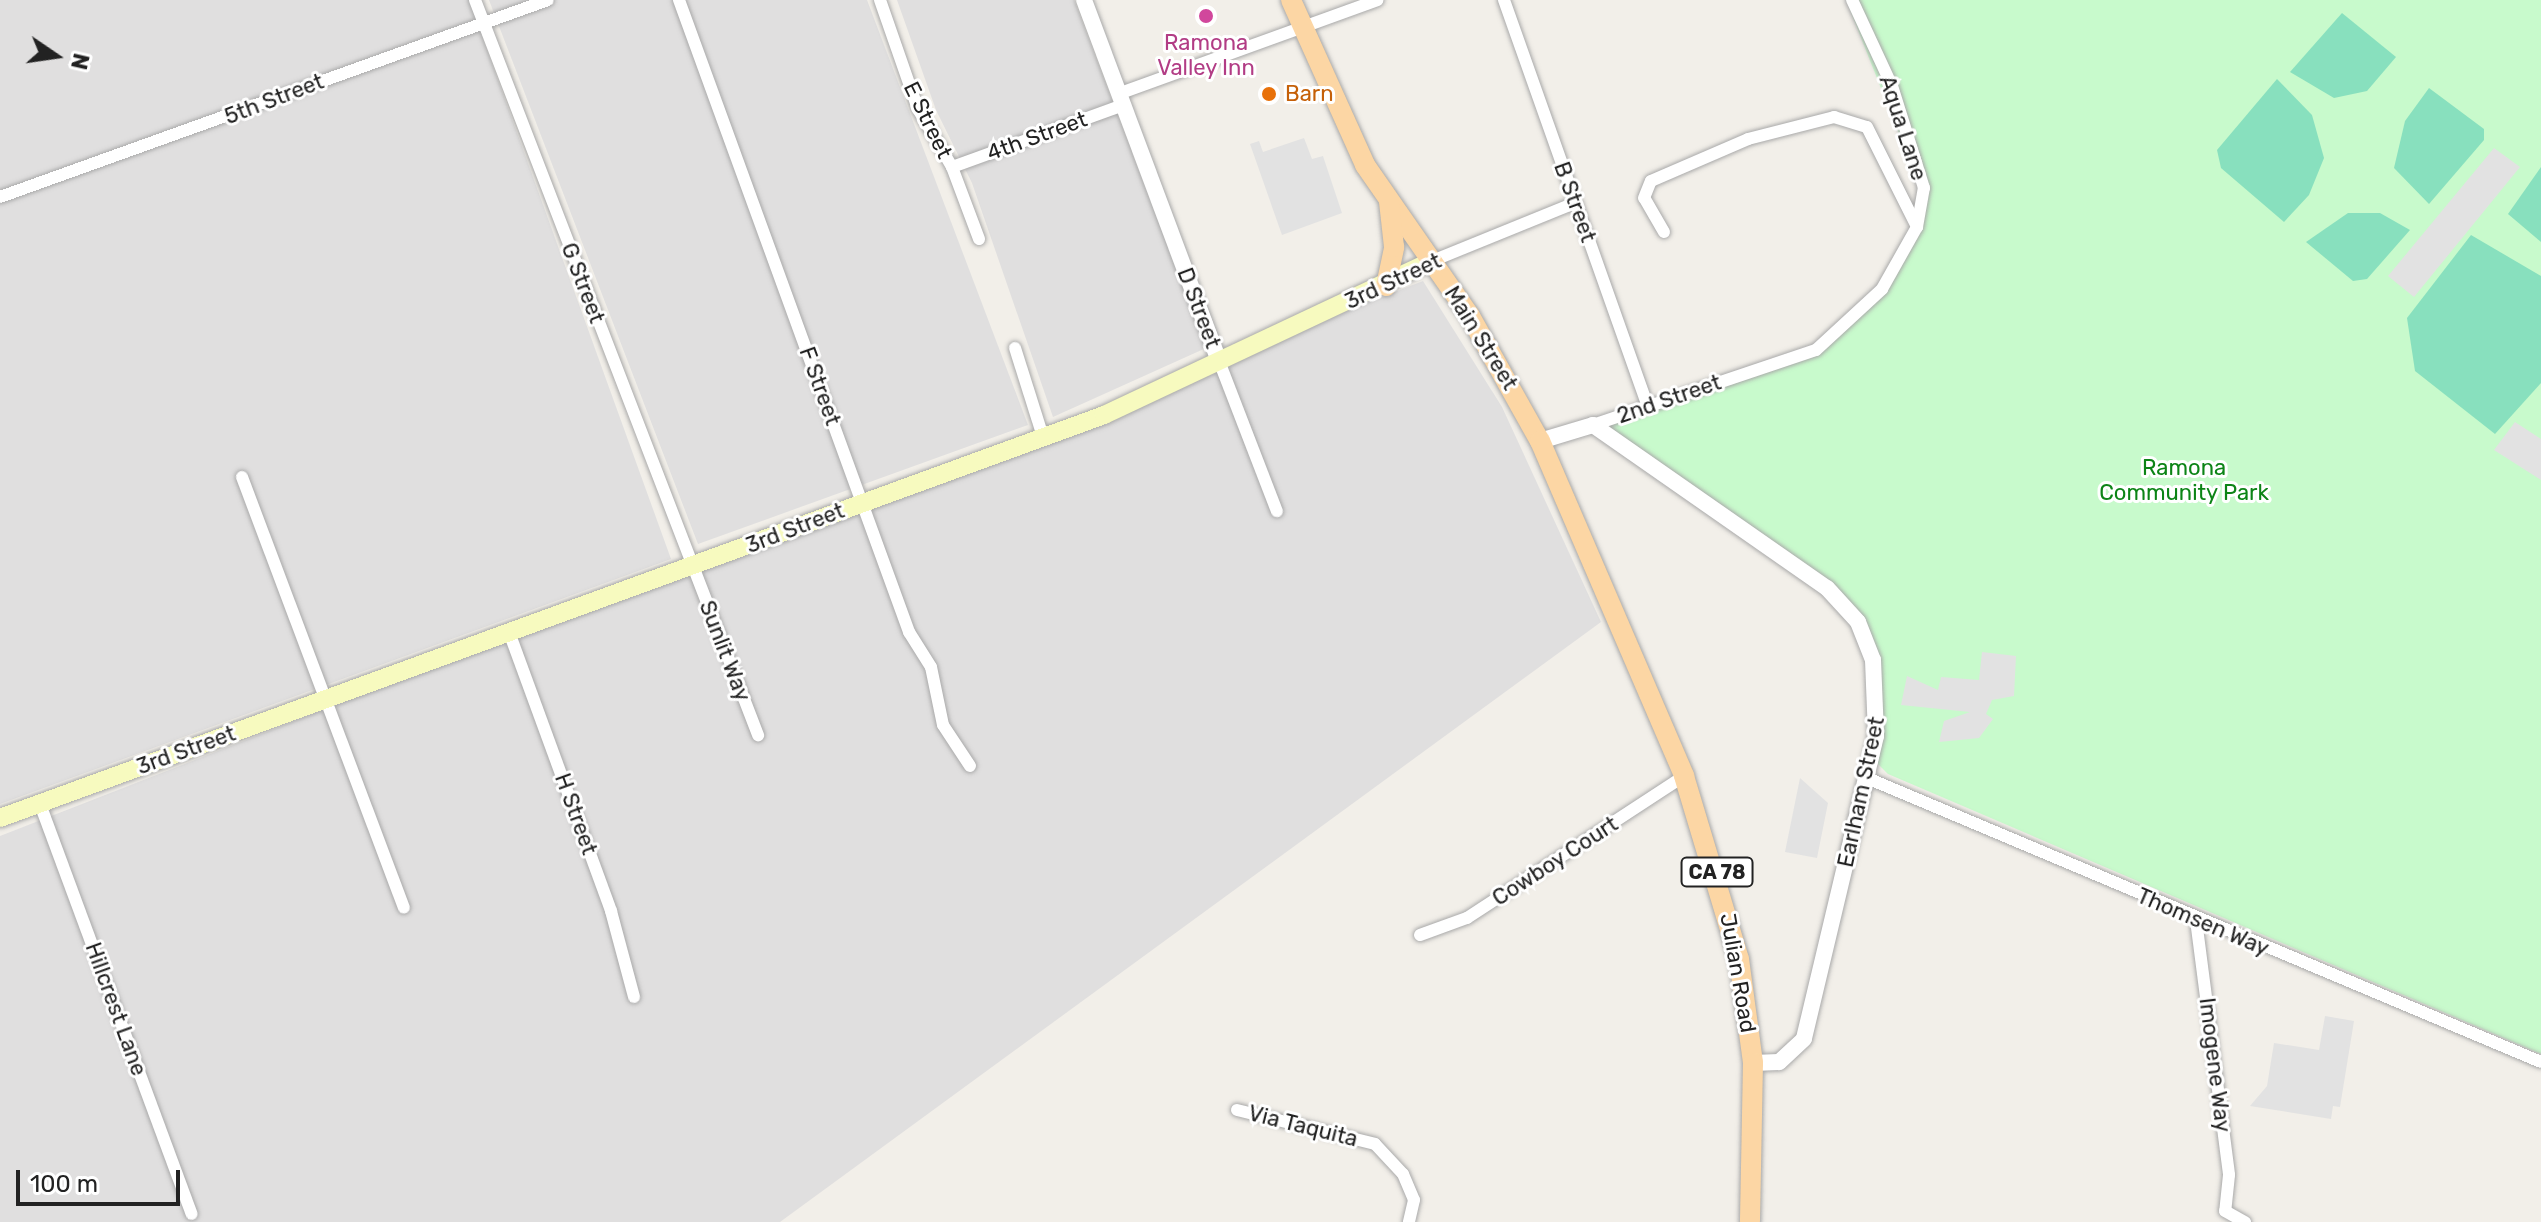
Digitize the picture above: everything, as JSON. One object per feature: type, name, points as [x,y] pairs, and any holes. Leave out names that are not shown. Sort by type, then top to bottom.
[{"type":"main road","name":"Main Street","points":[[1291,0],[1365,165],[1432,261],[1540,441],[1648,690]]},
{"type":"main road","points":[[1386,286],[1394,247],[1388,198]]},
{"type":"main road","name":"3rd Street","points":[[0,818],[1043,437],[1386,286],[1432,261]]},
{"type":"main road","name":"Julian Road","points":[[1648,690],[1684,776],[1739,959],[1753,1063],[1750,1222]]},
{"type":"street","name":"G Street","points":[[475,0],[692,567]]},
{"type":"street","name":"5th Street","points":[[0,197],[548,0]]},
{"type":"street","name":"F Street","points":[[679,0],[909,632],[931,667],[943,725],[970,766]]},
{"type":"street","name":"E Street","points":[[880,0],[918,109],[952,167],[979,239]]},
{"type":"street","name":"D Street","points":[[1084,0],[1277,511]]},
{"type":"street","name":"4th Street","points":[[952,167],[1302,27],[1378,0]]},
{"type":"street","name":"B Street","points":[[1504,0],[1647,404]]},
{"type":"street","name":"Aqua Lane","points":[[1799,357],[1882,289],[1917,227],[1924,188],[1892,86],[1852,0]]},
{"type":"street","points":[[1664,232],[1644,198],[1651,181],[1748,139],[1834,117],[1867,127],[1917,227]]},
{"type":"street","name":"3rd Street","points":[[1432,261],[1575,203]]},
{"type":"street","points":[[1015,348],[1043,437]]},
{"type":"street","name":"2nd Street","points":[[1540,441],[1799,357]]},
{"type":"street","name":"Earlham Street","points":[[1593,425],[1849,609],[1873,660],[1879,700],[1867,778],[1804,1039],[1779,1062],[1753,1063]]},
{"type":"street","points":[[242,477],[404,908]]},
{"type":"street","name":"Sunlit Way","points":[[692,567],[758,735]]},
{"type":"street","name":"H Street","points":[[509,632],[611,911],[634,997]]},
{"type":"street","name":"Cowboy Court","points":[[1420,935],[1467,918],[1684,776]]},
{"type":"street","name":"Thomsen Way","points":[[1867,778],[2196,920],[2541,1062]]},
{"type":"street","name":"Hillcrest Lane","points":[[40,804],[192,1214]]},
{"type":"street","name":"Imogene Way","points":[[2196,920],[2229,1175],[2225,1211],[2245,1222]]},
{"type":"street","name":"Via Taquita","points":[[1237,1110],[1375,1144],[1403,1174],[1414,1200],[1409,1222]]},
{"type":"shaded area","points":[[0,0],[469,0],[671,559],[0,804]]},
{"type":"shaded area","points":[[489,0],[867,0],[1028,425],[698,544]]},
{"type":"shaded area","points":[[897,0],[1074,0],[1206,348],[1053,417],[972,183],[936,110]]},
{"type":"shaded area","points":[[1304,138],[1312,159],[1323,156],[1342,213],[1282,235],[1250,144],[1259,141],[1263,152]]},
{"type":"shaded area","points":[[2494,148],[2520,167],[2414,297],[2388,276]]},
{"type":"shaded area","points":[[1423,281],[1502,407],[1601,622],[780,1222],[0,1222],[0,836]]},
{"type":"shaded area","points":[[2515,422],[2541,439],[2541,480],[2494,450]]},
{"type":"shaded area","points":[[1982,652],[2016,656],[2014,696],[1992,700],[1986,714],[1993,719],[1979,738],[1939,742],[1944,721],[1970,712],[1901,705],[1907,676],[1938,690],[1941,677],[1979,680]]},
{"type":"shaded area","points":[[1800,778],[1828,803],[1817,858],[1785,852]]},
{"type":"shaded area","points":[[2325,1016],[2354,1021],[2340,1107],[2333,1106],[2331,1119],[2250,1106],[2267,1086],[2274,1043],[2319,1050]]},
{"type":"green space","name":"Ramona Community Park","points":[[1846,0],[2541,0],[2541,1054],[1888,774],[1872,758],[1879,707],[1853,615],[1585,427],[1799,357],[1872,300],[1919,222],[1919,184]]},
{"type":"green space","points":[[2342,13],[2396,57],[2367,91],[2334,98],[2290,72]]},
{"type":"green space","points":[[2277,79],[2312,115],[2324,158],[2309,195],[2284,222],[2221,168],[2217,150]]},
{"type":"green space","points":[[2429,88],[2484,129],[2484,140],[2429,204],[2394,168],[2405,121]]},
{"type":"green space","points":[[2541,167],[2541,242],[2508,214]]},
{"type":"green space","points":[[2348,213],[2380,213],[2410,230],[2367,279],[2353,281],[2306,242]]},
{"type":"green space","points":[[2471,235],[2541,276],[2541,383],[2495,434],[2415,371],[2407,318]]},
{"type":"place","name":"Ramona Valley Inn","points":[[1206,16]]},
{"type":"place","name":"Barn","points":[[1269,94]]}]
